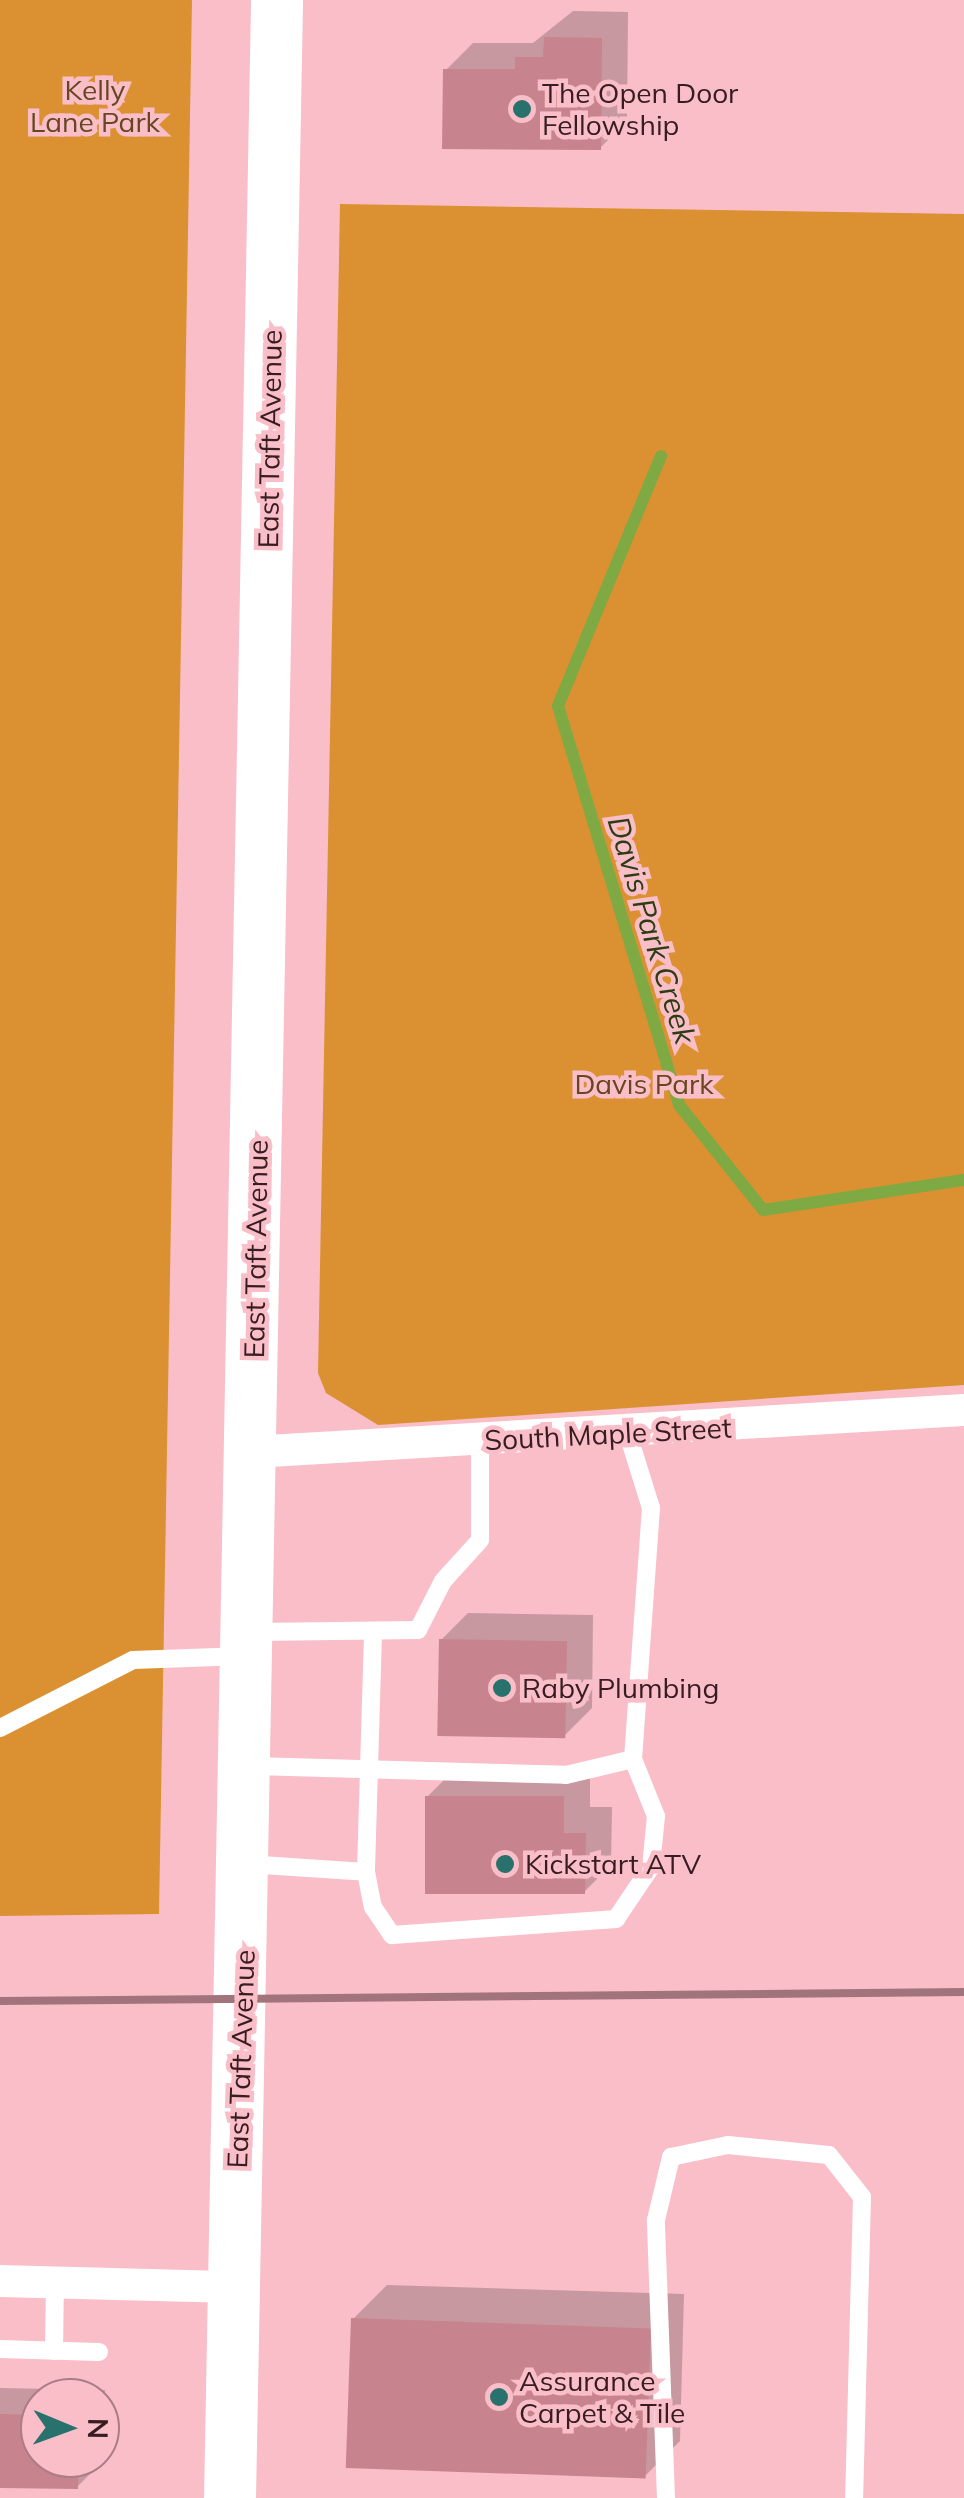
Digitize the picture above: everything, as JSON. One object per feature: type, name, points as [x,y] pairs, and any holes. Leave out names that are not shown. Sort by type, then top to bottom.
[{"type":"main road","name":"East Taft Avenue","points":[[230,2498],[246,1864],[278,0]]},
{"type":"street","name":"South Maple Street","points":[[252,1452],[628,1434],[964,1410]]},
{"type":"street","points":[[0,2281],[234,2286]]},
{"type":"lane","points":[[373,1634],[366,1872],[373,1907],[392,1935],[616,1919],[651,1868],[656,1816],[633,1759],[652,1508],[628,1434]]},
{"type":"lane","points":[[0,1728],[133,1660],[249,1644],[418,1630],[443,1581],[480,1540],[480,1442]]},
{"type":"lane","points":[[247,1766],[566,1774],[633,1759]]},
{"type":"lane","points":[[246,1864],[366,1872]]},
{"type":"lane","points":[[666,2498],[656,2220],[671,2158],[728,2145],[829,2155],[862,2197],[854,2498]]},
{"type":"lane","points":[[54,2351],[55,2282]]},
{"type":"lane","points":[[0,2350],[99,2352]]},
{"type":"green space","name":"Kelly Lane Park","points":[[0,0],[192,0],[159,1914],[0,1916]]},
{"type":"green space","name":"Davis Park","points":[[340,204],[964,214],[964,1385],[378,1425],[326,1393],[318,1373]]},
{"type":"building","name":"The Open Door Fellowship","points":[[544,37],[602,38],[601,150],[442,149],[443,69],[515,69],[515,57],[543,57]]},
{"type":"building","name":"Raby Plumbing","points":[[439,1639],[567,1641],[565,1738],[437,1736]]},
{"type":"building","name":"Kickstart ATV","points":[[425,1796],[564,1796],[564,1833],[586,1833],[585,1894],[425,1894]]},
{"type":"building","name":"Assurance Carpet & Tile","points":[[351,2318],[651,2328],[646,2478],[346,2468]]},
{"type":"building","points":[[0,2414],[20,2414],[20,2478],[78,2478],[78,2489],[0,2488]]},
{"type":"waterway","name":"Davis Park Creek","points":[[661,456],[558,706],[679,1105],[763,1210],[964,1180]]},
{"type":"railway","points":[[0,2001],[964,1992]]},
{"type":"place","name":"The Open Door Fellowship","points":[[522,109]]},
{"type":"place","name":"Raby Plumbing","points":[[502,1688]]},
{"type":"place","name":"Kickstart ATV","points":[[505,1864]]},
{"type":"place","name":"Assurance Carpet & Tile","points":[[499,2397]]}]
